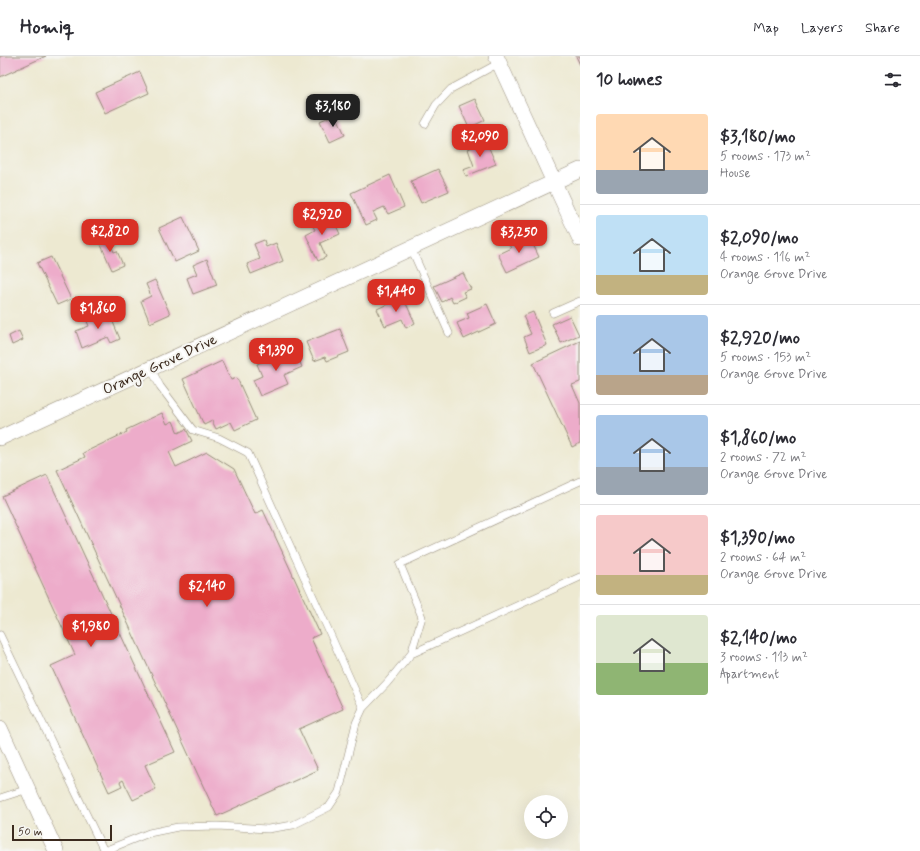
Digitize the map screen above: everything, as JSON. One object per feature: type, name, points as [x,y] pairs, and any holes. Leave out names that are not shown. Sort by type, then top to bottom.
[{"type":"street","points":[[498,59],[580,239]]},
{"type":"street","name":"Orange Grove Drive","points":[[0,438],[580,170]]},
{"type":"street","points":[[0,728],[56,851]]},
{"type":"lane","points":[[425,124],[436,105],[451,89],[498,59]]},
{"type":"lane","points":[[411,248],[449,333]]},
{"type":"lane","points":[[553,314],[580,301]]},
{"type":"lane","points":[[151,369],[160,386],[193,430],[219,438],[248,453],[362,708]]},
{"type":"lane","points":[[0,635],[104,851],[149,834],[178,826],[217,826],[268,829],[293,825],[328,807],[339,792],[356,723],[362,708],[387,683],[411,654],[422,617],[400,564],[580,481]]},
{"type":"lane","points":[[411,654],[580,577]]},
{"type":"lane","points":[[0,798],[28,789]]},
{"type":"building","points":[[0,56],[46,56],[0,77]]},
{"type":"building","points":[[576,56],[580,56],[580,65]]},
{"type":"building","points":[[140,72],[149,93],[105,113],[95,92]]},
{"type":"building","points":[[475,99],[485,120],[469,128],[459,106]]},
{"type":"building","points":[[336,114],[345,135],[330,142],[320,121]]},
{"type":"building","points":[[486,141],[496,164],[466,176],[463,170],[474,166],[468,149]]},
{"type":"building","points":[[438,169],[449,191],[421,203],[411,181]]},
{"type":"building","points":[[390,175],[404,207],[388,214],[384,207],[373,212],[377,220],[366,225],[351,193]]},
{"type":"building","points":[[183,217],[199,251],[175,262],[159,228]]},
{"type":"building","points":[[332,217],[340,234],[320,243],[326,257],[318,261],[306,235],[315,230],[313,226]]},
{"type":"building","points":[[106,235],[114,252],[117,251],[123,265],[112,270],[98,238]]},
{"type":"building","points":[[529,236],[539,257],[507,272],[498,254],[511,248],[509,245]]},
{"type":"building","points":[[264,240],[266,247],[276,243],[283,261],[251,274],[247,264],[260,259],[254,244]]},
{"type":"building","points":[[51,257],[71,299],[57,305],[37,263]]},
{"type":"building","points":[[207,259],[217,285],[193,294],[187,278],[197,274],[193,265]]},
{"type":"building","points":[[463,273],[471,289],[463,292],[466,297],[453,303],[450,297],[442,302],[434,286]]},
{"type":"building","points":[[155,280],[170,314],[150,323],[141,301],[151,296],[146,284]]},
{"type":"building","points":[[403,297],[415,323],[406,328],[402,319],[385,326],[377,309]]},
{"type":"building","points":[[487,304],[496,324],[464,339],[457,323],[469,318],[467,313]]},
{"type":"building","points":[[108,310],[120,339],[111,343],[108,337],[82,348],[76,331],[89,326],[86,319]]},
{"type":"building","points":[[533,312],[547,345],[530,352],[524,337],[531,334],[523,316]]},
{"type":"building","points":[[570,316],[579,335],[561,343],[552,324]]},
{"type":"building","points":[[340,329],[349,352],[327,361],[325,357],[314,361],[306,342]]},
{"type":"building","points":[[19,331],[23,340],[12,345],[9,336]]},
{"type":"building","points":[[580,341],[580,382],[572,385],[580,403],[580,443],[572,447],[533,363]]},
{"type":"building","points":[[294,349],[302,367],[284,375],[288,384],[260,396],[253,380],[262,376],[257,364]]},
{"type":"building","points":[[222,361],[231,380],[237,378],[256,420],[235,430],[231,422],[216,429],[212,421],[204,425],[183,379]]},
{"type":"building","points":[[162,413],[167,424],[173,421],[178,433],[186,429],[192,441],[169,452],[176,467],[207,452],[234,469],[255,514],[263,510],[320,634],[311,638],[343,709],[299,729],[318,770],[217,816],[57,470],[85,457],[83,453]]},
{"type":"building","points":[[47,475],[175,752],[145,765],[156,789],[133,800],[123,780],[120,782],[122,786],[109,792],[51,666],[75,655],[2,496]]}]
